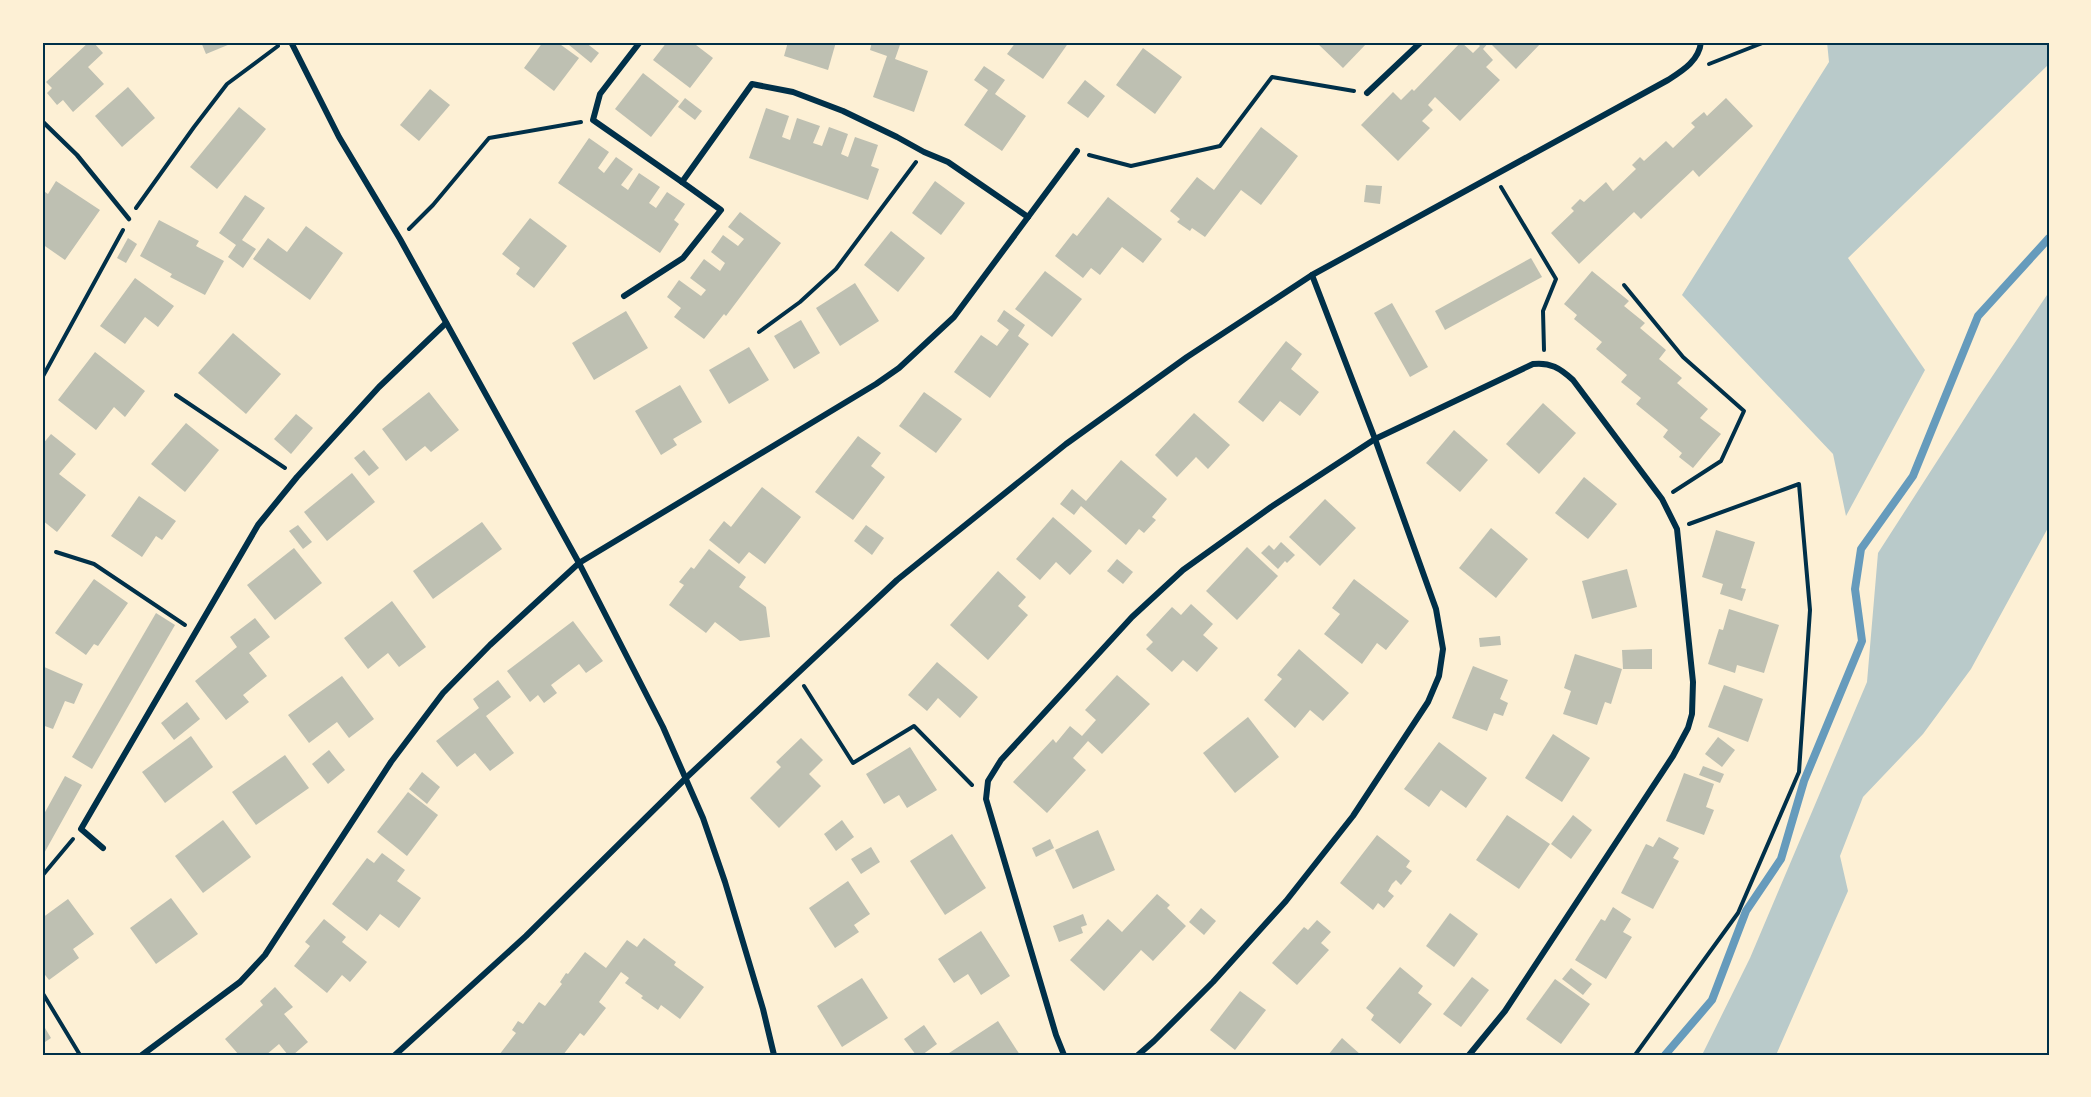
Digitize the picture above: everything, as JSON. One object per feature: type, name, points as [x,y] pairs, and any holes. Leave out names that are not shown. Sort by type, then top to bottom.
[{"type":"street","points":[[291,42],[339,136],[400,239],[579,563],[687,777],[725,882],[763,1009],[774,1055]]},
{"type":"street","points":[[624,296],[682,258],[721,210],[593,120],[600,94],[640,42]]},
{"type":"street","points":[[1367,93],[1421,42]]},
{"type":"street","points":[[395,1055],[526,936],[687,777],[897,580],[1066,444],[1187,357],[1312,275],[1668,80],[1690,65],[1701,42]]},
{"type":"street","points":[[682,182],[752,84],[793,92],[843,111],[897,137],[948,162],[1028,217]]},
{"type":"street","points":[[142,1055],[240,982],[265,955],[391,762],[443,693],[490,645],[579,563],[899,368],[954,317],[1077,151]]},
{"type":"street","points":[[1138,1055],[1213,982],[1286,901],[1353,816],[1428,702],[1439,676],[1443,649],[1436,609],[1375,439],[1312,275]]},
{"type":"street","points":[[103,848],[81,829],[258,525],[297,477],[379,387],[446,323]]},
{"type":"street","points":[[1064,1055],[1056,1035],[986,799],[988,781],[1001,760],[1140,609],[1183,570],[1271,507],[1375,439],[1533,364],[1544,363],[1554,365],[1573,380],[1662,499],[1677,529],[1693,682],[1692,714],[1688,728],[1673,756],[1511,1002],[1469,1055]]},
{"type":"lane","points":[[42,121],[76,155],[129,219]]},
{"type":"path","points":[[42,378],[129,219],[194,126],[227,84],[284,42]]},
{"type":"path","points":[[1700,68],[1765,42]]},
{"type":"path","points":[[1077,151],[1131,166],[1220,146],[1272,77],[1367,93]]},
{"type":"path","points":[[400,239],[433,205],[489,138],[593,120]]},
{"type":"path","points":[[759,332],[800,303],[836,269],[924,152]]},
{"type":"path","points":[[1494,174],[1556,279],[1543,311],[1544,363]]},
{"type":"path","points":[[1623,285],[1683,357],[1744,411],[1721,461],[1662,499]]},
{"type":"path","points":[[176,395],[297,477]]},
{"type":"path","points":[[1635,1055],[1738,913],[1799,772],[1810,610],[1799,484],[1677,529]]},
{"type":"path","points":[[56,552],[94,564],[196,632]]},
{"type":"path","points":[[796,673],[853,763],[914,726],[986,799]]},
{"type":"path","points":[[42,876],[81,829]]},
{"type":"path","points":[[42,992],[80,1055]]},
{"type":"shaded area","points":[[1827,42],[2049,42],[2049,64],[1848,258],[1925,370],[1846,516],[1833,454],[1682,295],[1829,62]]},
{"type":"shaded area","points":[[2049,292],[2049,526],[1971,669],[1923,734],[1863,797],[1840,856],[1848,891],[1776,1055],[1702,1055],[1750,958],[1867,682],[1878,553]]},
{"type":"building","points":[[89,42],[93,42],[103,53],[88,67],[104,84],[73,112],[63,100],[57,105],[47,93],[52,88],[46,82]]},
{"type":"building","points":[[201,42],[235,42],[206,54]]},
{"type":"building","points":[[543,42],[557,42],[579,58],[554,91],[524,68]]},
{"type":"building","points":[[571,42],[585,42],[599,53],[591,63],[569,45]]},
{"type":"building","points":[[667,42],[698,42],[696,45],[713,58],[690,88],[653,60]]},
{"type":"building","points":[[788,42],[836,42],[828,70],[784,56]]},
{"type":"building","points":[[872,42],[901,42],[895,59],[928,71],[914,112],[873,97],[887,56],[870,50]]},
{"type":"building","points":[[1016,42],[1069,42],[1043,79],[1007,54]]},
{"type":"building","points":[[1316,42],[1368,42],[1343,68]]},
{"type":"building","points":[[1461,42],[1473,53],[1480,46],[1476,42],[1489,42],[1483,49],[1493,60],[1486,67],[1500,80],[1460,121],[1435,97],[1428,105],[1433,110],[1422,121],[1430,128],[1398,161],[1361,125],[1393,92],[1401,100],[1412,89],[1414,91]]},
{"type":"building","points":[[1489,42],[1542,42],[1516,69]]},
{"type":"building","points":[[1143,48],[1182,77],[1155,114],[1116,85]]},
{"type":"building","points":[[984,66],[1005,80],[995,94],[1026,116],[1002,151],[964,125],[988,90],[974,80]]},
{"type":"building","points":[[643,73],[679,101],[651,137],[615,109]]},
{"type":"building","points":[[1085,80],[1105,96],[1088,118],[1067,103]]},
{"type":"building","points":[[128,87],[155,118],[122,147],[95,116]]},
{"type":"building","points":[[430,89],[450,105],[419,141],[400,125]]},
{"type":"building","points":[[685,98],[702,111],[695,120],[678,107]]},
{"type":"building","points":[[1726,98],[1753,126],[1699,177],[1693,170],[1641,219],[1634,212],[1579,264],[1551,233],[1574,211],[1571,208],[1580,199],[1584,202],[1606,182],[1613,191],[1636,169],[1632,165],[1640,157],[1644,161],[1666,141],[1673,148],[1695,127],[1691,123],[1704,112],[1707,116]]},
{"type":"building","points":[[239,107],[266,129],[217,189],[190,167]]},
{"type":"building","points":[[766,108],[789,116],[782,137],[790,140],[797,118],[820,126],[813,143],[822,146],[829,127],[848,134],[841,154],[848,157],[855,137],[878,145],[871,166],[879,169],[868,200],[749,158]]},
{"type":"building","points":[[1261,127],[1298,156],[1261,205],[1241,190],[1205,237],[1177,222],[1180,219],[1170,211],[1197,177],[1214,190]]},
{"type":"building","points":[[589,138],[609,152],[598,168],[604,173],[616,157],[633,169],[621,185],[628,190],[639,173],[660,187],[649,203],[656,208],[667,192],[685,204],[674,220],[679,224],[660,253],[558,183]]},
{"type":"building","points":[[56,181],[100,210],[65,260],[42,244],[42,190],[48,194]]},
{"type":"building","points":[[935,181],[965,203],[941,235],[912,213]]},
{"type":"building","points":[[1366,185],[1382,186],[1380,204],[1364,202]]},
{"type":"building","points":[[245,195],[265,208],[242,240],[256,249],[243,268],[228,257],[236,245],[219,233]]},
{"type":"building","points":[[1108,197],[1162,239],[1143,263],[1122,247],[1100,275],[1091,268],[1083,278],[1055,256],[1073,233],[1077,236]]},
{"type":"building","points":[[740,212],[781,243],[726,316],[724,314],[704,339],[674,317],[681,308],[667,297],[679,280],[701,296],[706,290],[690,278],[704,259],[720,271],[725,263],[711,252],[723,235],[738,246],[744,239],[728,227]]},
{"type":"building","points":[[530,218],[567,246],[534,288],[516,274],[520,268],[502,254]]},
{"type":"building","points":[[159,220],[199,241],[196,246],[224,261],[205,295],[170,277],[172,274],[140,256]]},
{"type":"building","points":[[306,226],[343,253],[310,300],[253,259],[268,238],[287,252]]},
{"type":"building","points":[[891,231],[925,258],[898,292],[864,265]]},
{"type":"building","points":[[128,238],[137,244],[126,263],[117,258]]},
{"type":"building","points":[[1531,258],[1542,277],[1445,330],[1435,311]]},
{"type":"building","points":[[1045,271],[1082,299],[1052,337],[1015,309]]},
{"type":"building","points":[[1592,271],[1629,301],[1624,306],[1645,323],[1640,328],[1666,350],[1659,359],[1682,378],[1677,383],[1708,409],[1700,418],[1721,434],[1693,468],[1679,457],[1682,453],[1663,437],[1668,430],[1636,404],[1641,398],[1621,382],[1627,375],[1596,349],[1602,342],[1574,319],[1577,315],[1564,304]]},
{"type":"building","points":[[135,278],[174,306],[158,327],[145,317],[125,344],[100,326]]},
{"type":"building","points":[[855,283],[879,321],[840,346],[816,308]]},
{"type":"building","points":[[1392,303],[1428,367],[1410,377],[1374,313]]},
{"type":"building","points":[[1004,310],[1025,325],[1018,336],[1029,344],[990,398],[954,372],[981,335],[997,346],[1009,330],[997,321]]},
{"type":"building","points":[[626,311],[648,348],[594,380],[572,343]]},
{"type":"building","points":[[801,320],[820,353],[794,369],[774,336]]},
{"type":"building","points":[[233,333],[281,374],[246,414],[198,373]]},
{"type":"building","points":[[1286,341],[1302,354],[1291,369],[1319,392],[1300,416],[1280,401],[1263,422],[1238,402]]},
{"type":"building","points":[[749,347],[769,380],[729,404],[709,370]]},
{"type":"building","points":[[95,352],[145,391],[125,417],[114,407],[96,430],[58,400]]},
{"type":"building","points":[[680,385],[702,422],[673,439],[677,445],[661,455],[635,411]]},
{"type":"building","points":[[429,392],[459,430],[431,452],[425,446],[406,461],[382,429]]},
{"type":"building","points":[[924,392],[962,419],[936,453],[899,426]]},
{"type":"building","points":[[1543,403],[1576,433],[1539,474],[1506,444]]},
{"type":"building","points":[[1194,413],[1230,445],[1208,469],[1196,457],[1177,477],[1155,455]]},
{"type":"building","points":[[296,414],[313,428],[291,454],[274,439]]},
{"type":"building","points":[[186,423],[219,450],[185,492],[151,464]]},
{"type":"building","points":[[1454,430],[1488,460],[1460,492],[1426,463]]},
{"type":"building","points":[[51,434],[76,454],[59,474],[86,495],[57,532],[42,520],[42,445]]},
{"type":"building","points":[[858,436],[881,453],[871,466],[885,477],[853,520],[815,492]]},
{"type":"building","points":[[364,450],[379,468],[369,476],[354,458]]},
{"type":"building","points":[[1121,460],[1167,499],[1152,517],[1156,520],[1144,533],[1139,529],[1126,545],[1081,506],[1074,515],[1060,504],[1072,489],[1086,501]]},
{"type":"building","points":[[352,473],[375,502],[327,541],[304,512]]},
{"type":"building","points":[[1584,477],[1617,504],[1588,539],[1555,513]]},
{"type":"building","points":[[762,487],[801,517],[765,564],[749,552],[739,564],[709,540],[724,521],[731,527]]},
{"type":"building","points":[[139,496],[176,521],[162,540],[156,536],[142,557],[111,536]]},
{"type":"building","points":[[1325,499],[1356,528],[1320,566],[1289,537]]},
{"type":"building","points":[[1053,517],[1092,551],[1070,575],[1056,562],[1040,580],[1016,559]]},
{"type":"building","points":[[482,522],[502,549],[433,599],[413,571]]},
{"type":"building","points":[[298,525],[312,542],[303,549],[289,531]]},
{"type":"building","points":[[866,525],[884,538],[872,555],[854,541]]},
{"type":"building","points":[[1491,528],[1528,559],[1496,598],[1459,568]]},
{"type":"building","points":[[1716,530],[1755,542],[1741,588],[1746,589],[1742,601],[1720,594],[1723,584],[1702,577]]},
{"type":"building","points":[[1281,542],[1295,555],[1278,569],[1261,553],[1269,545],[1274,550]]},
{"type":"building","points":[[1247,547],[1278,576],[1237,620],[1206,591]]},
{"type":"building","points":[[294,548],[322,583],[275,620],[247,585]]},
{"type":"building","points":[[709,549],[746,577],[739,587],[766,607],[770,637],[740,641],[715,622],[706,633],[669,605],[684,585],[679,582],[691,567],[694,569]]},
{"type":"building","points":[[1117,559],[1133,572],[1123,584],[1107,571]]},
{"type":"building","points":[[1627,569],[1637,607],[1592,619],[1582,581]]},
{"type":"building","points":[[998,571],[1026,597],[1018,606],[1028,615],[988,660],[950,625]]},
{"type":"building","points":[[94,579],[128,603],[98,646],[94,644],[86,655],[55,633]]},
{"type":"building","points":[[1354,579],[1409,621],[1386,650],[1377,643],[1362,664],[1324,634],[1340,614],[1332,608]]},
{"type":"building","points":[[392,601],[426,647],[399,667],[388,653],[368,669],[344,638]]},
{"type":"building","points":[[1191,604],[1213,624],[1203,635],[1218,648],[1197,672],[1183,660],[1172,672],[1146,649],[1153,642],[1146,635],[1172,607],[1181,615]]},
{"type":"building","points":[[1729,609],[1779,625],[1764,673],[1737,665],[1735,673],[1708,664],[1719,629],[1723,630]]},
{"type":"building","points":[[156,613],[175,625],[92,769],[72,757]]},
{"type":"building","points":[[255,618],[270,637],[249,653],[267,676],[243,695],[249,702],[226,720],[195,681],[237,647],[230,637]]},
{"type":"building","points":[[573,621],[603,661],[586,673],[579,664],[551,685],[557,693],[544,703],[538,695],[530,702],[507,671]]},
{"type":"building","points":[[1500,636],[1501,645],[1480,647],[1479,638]]},
{"type":"building","points":[[1299,649],[1349,693],[1323,721],[1310,710],[1295,728],[1264,700],[1282,679],[1277,675]]},
{"type":"building","points":[[1652,649],[1652,669],[1623,669],[1622,650]]},
{"type":"building","points":[[1575,654],[1622,669],[1611,704],[1605,702],[1597,725],[1563,714],[1571,691],[1564,688]]},
{"type":"building","points":[[937,662],[978,697],[960,718],[938,698],[927,711],[908,695]]},
{"type":"building","points":[[42,666],[83,684],[74,704],[65,701],[53,729],[42,725]]},
{"type":"building","points":[[1473,666],[1508,680],[1500,699],[1508,703],[1503,716],[1494,713],[1487,731],[1452,718]]},
{"type":"building","points":[[1117,675],[1150,704],[1102,754],[1088,741],[1073,758],[1086,770],[1047,813],[1013,782],[1053,739],[1056,743],[1070,726],[1082,736],[1096,720],[1085,710]]},
{"type":"building","points":[[342,676],[374,719],[349,738],[337,722],[309,743],[288,715]]},
{"type":"building","points":[[498,680],[511,697],[486,716],[514,753],[490,771],[475,753],[457,767],[436,741],[479,708],[473,699]]},
{"type":"building","points":[[1724,685],[1763,699],[1748,742],[1708,727]]},
{"type":"building","points":[[187,702],[200,719],[174,740],[161,723]]},
{"type":"building","points":[[1248,717],[1279,757],[1235,793],[1203,753]]},
{"type":"building","points":[[1553,734],[1590,758],[1562,802],[1525,778]]},
{"type":"building","points":[[191,736],[213,767],[165,803],[142,772]]},
{"type":"building","points":[[1718,737],[1735,750],[1722,767],[1705,754]]},
{"type":"building","points":[[801,738],[823,760],[809,774],[821,786],[779,828],[750,798],[781,767],[776,762]]},
{"type":"building","points":[[1439,742],[1487,778],[1466,808],[1441,790],[1429,807],[1404,789]]},
{"type":"building","points":[[910,747],[937,790],[907,808],[899,795],[884,804],[866,774]]},
{"type":"building","points":[[329,750],[345,770],[328,784],[312,764]]},
{"type":"building","points":[[285,755],[309,788],[256,825],[232,792]]},
{"type":"building","points":[[1703,766],[1724,774],[1720,783],[1699,775]]},
{"type":"building","points":[[422,772],[440,787],[427,804],[409,789]]},
{"type":"building","points":[[1684,773],[1714,784],[1706,807],[1714,810],[1704,835],[1666,821]]},
{"type":"building","points":[[65,776],[82,785],[42,857],[42,813],[44,814]]},
{"type":"building","points":[[408,792],[438,815],[407,856],[377,832]]},
{"type":"building","points":[[1507,815],[1550,844],[1519,889],[1476,860]]},
{"type":"building","points":[[1573,815],[1592,830],[1571,859],[1551,844]]},
{"type":"building","points":[[223,820],[251,857],[203,893],[175,856]]},
{"type":"building","points":[[842,820],[854,837],[836,851],[824,834]]},
{"type":"building","points":[[1098,830],[1115,870],[1073,889],[1055,850]]},
{"type":"building","points":[[952,834],[986,888],[945,915],[910,861]]},
{"type":"building","points":[[1377,835],[1410,861],[1406,867],[1412,871],[1401,885],[1396,880],[1392,884],[1388,891],[1394,896],[1384,908],[1378,903],[1373,910],[1340,883]]},
{"type":"building","points":[[1659,837],[1679,848],[1673,858],[1679,861],[1653,909],[1621,893],[1646,844],[1653,847]]},
{"type":"building","points":[[1050,839],[1054,848],[1036,857],[1032,848]]},
{"type":"building","points":[[871,847],[880,862],[861,874],[851,859]]},
{"type":"building","points":[[382,853],[405,870],[397,881],[421,898],[399,928],[380,914],[367,931],[332,904],[367,858],[374,863]]},
{"type":"building","points":[[848,881],[870,914],[854,925],[859,932],[835,948],[809,908]]},
{"type":"building","points":[[1157,894],[1170,905],[1167,908],[1186,926],[1153,961],[1141,950],[1104,991],[1070,960],[1108,919],[1122,932]]},
{"type":"building","points":[[171,898],[198,934],[156,964],[130,928]]},
{"type":"building","points":[[68,899],[94,934],[73,949],[79,958],[49,980],[42,971],[42,918]]},
{"type":"building","points":[[1613,907],[1631,919],[1623,932],[1632,937],[1606,979],[1575,960],[1601,919],[1605,921]]},
{"type":"building","points":[[1201,908],[1216,921],[1204,935],[1189,922]]},
{"type":"building","points":[[1450,913],[1478,934],[1454,967],[1426,946]]},
{"type":"building","points":[[1083,914],[1087,925],[1081,927],[1083,933],[1059,942],[1053,926]]},
{"type":"building","points":[[324,919],[346,937],[342,942],[367,962],[350,982],[342,975],[327,993],[294,966],[310,946],[305,942]]},
{"type":"building","points":[[1317,920],[1331,932],[1321,943],[1329,950],[1297,985],[1272,963],[1304,927],[1308,930]]},
{"type":"building","points":[[981,931],[1010,976],[981,995],[968,974],[954,983],[938,959]]},
{"type":"building","points":[[644,938],[676,962],[674,965],[704,987],[680,1019],[661,1005],[658,1010],[641,998],[643,996],[625,983],[629,978],[621,972],[599,1002],[606,1008],[584,1036],[580,1033],[563,1055],[499,1055],[516,1033],[512,1030],[518,1021],[523,1024],[539,1002],[545,1006],[562,984],[560,982],[566,973],[568,974],[585,952],[606,968],[627,940],[637,947]]},
{"type":"building","points":[[1400,967],[1423,986],[1418,993],[1432,1004],[1400,1044],[1371,1020],[1374,1015],[1366,1008]]},
{"type":"building","points":[[1571,968],[1592,984],[1583,995],[1562,979]]},
{"type":"building","points":[[1472,977],[1489,990],[1461,1027],[1443,1014]]},
{"type":"building","points":[[862,978],[888,1018],[842,1047],[817,1006]]},
{"type":"building","points":[[1555,979],[1590,1004],[1561,1044],[1526,1019]]},
{"type":"building","points":[[275,987],[293,1007],[284,1014],[308,1042],[293,1055],[288,1055],[279,1044],[266,1055],[239,1055],[225,1039],[263,1005],[260,1001]]},
{"type":"building","points":[[1240,991],[1266,1010],[1235,1050],[1210,1030]]},
{"type":"building","points":[[998,1021],[1020,1055],[946,1055]]},
{"type":"building","points":[[42,1023],[51,1038],[42,1044]]},
{"type":"building","points":[[924,1025],[937,1044],[922,1055],[916,1055],[904,1039]]},
{"type":"building","points":[[1342,1038],[1361,1055],[1328,1055]]},
{"type":"waterway","points":[[1665,1055],[1712,1000],[1746,911],[1781,859],[1804,781],[1862,641],[1855,589],[1861,549],[1913,476],[1978,316],[2049,238]]}]
